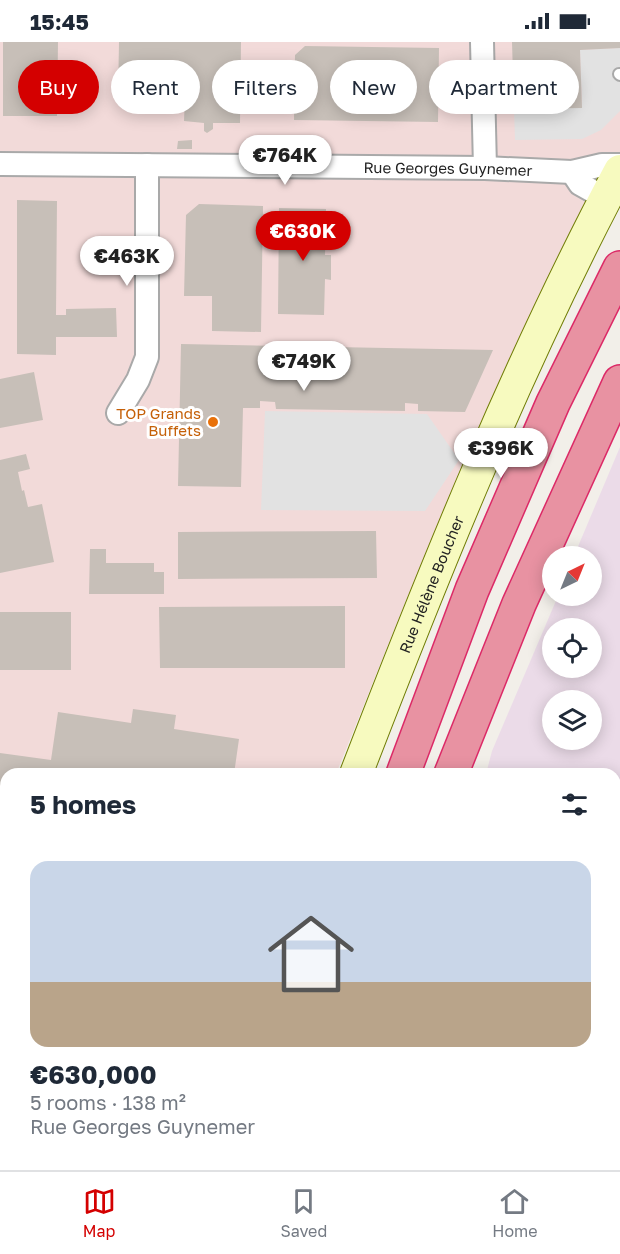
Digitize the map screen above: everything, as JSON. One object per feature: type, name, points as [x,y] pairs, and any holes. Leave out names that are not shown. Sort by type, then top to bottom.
[{"type":"highway","points":[[405,768],[472,590],[553,403],[620,268]]},
{"type":"highway","points":[[453,768],[519,604],[620,382]]},
{"type":"highway","points":[[599,426],[620,393]]},
{"type":"street","points":[[482,42],[485,168]]},
{"type":"street","name":"Rue Georges Guynemer","points":[[0,164],[485,168],[572,172],[602,165],[620,165]]},
{"type":"street","points":[[118,413],[138,380],[147,357],[147,165]]},
{"type":"street","name":"Rue Hélène Boucher","points":[[358,768],[465,500],[539,336],[620,171]]},
{"type":"street","points":[[572,172],[580,184],[605,198]]},
{"type":"shaded area","points":[[0,42],[620,42],[620,158],[420,593],[409,593],[338,768],[0,768]]},
{"type":"shaded area","points":[[620,48],[620,111],[601,130],[582,139],[515,140],[514,114],[579,114],[579,107],[582,107],[580,50]]},
{"type":"shaded area","points":[[265,411],[427,414],[459,460],[425,511],[261,510]]},
{"type":"shaded area","points":[[620,447],[620,768],[488,768],[492,751],[542,634],[542,678],[602,678],[602,618],[549,618],[554,606],[602,606],[602,546],[578,546]]},
{"type":"building","points":[[3,42],[58,42],[58,60],[18,60],[18,114],[57,114],[57,116],[3,116]]},
{"type":"building","points":[[119,42],[241,42],[241,60],[212,60],[212,114],[240,114],[240,123],[213,123],[213,129],[207,133],[204,131],[204,123],[184,121],[184,114],[200,114],[200,60],[119,60]]},
{"type":"building","points":[[512,42],[620,42],[620,48],[580,50],[582,108],[579,108],[579,60],[513,60]]},
{"type":"building","points":[[305,46],[439,48],[439,60],[429,60],[429,114],[438,114],[438,122],[294,120],[294,114],[318,114],[318,60],[295,60],[295,55]]},
{"type":"building","points":[[192,140],[192,149],[177,149],[178,141]]},
{"type":"building","points":[[17,200],[57,201],[56,315],[66,315],[66,309],[116,308],[117,337],[56,337],[56,355],[17,354]]},
{"type":"building","points":[[199,204],[263,206],[261,332],[212,331],[212,296],[184,296],[186,215]]},
{"type":"building","points":[[279,208],[326,209],[325,255],[331,255],[331,280],[325,279],[324,315],[278,314]]},
{"type":"building","points":[[181,344],[493,350],[465,412],[418,411],[418,404],[405,403],[405,411],[276,409],[275,402],[260,401],[260,408],[243,408],[241,487],[178,486]]},
{"type":"building","points":[[34,372],[43,420],[0,428],[0,379]]},
{"type":"building","points":[[26,454],[30,469],[18,472],[22,491],[24,490],[28,507],[42,504],[54,562],[0,573],[0,460]]},
{"type":"building","points":[[376,531],[377,578],[178,579],[178,532]]},
{"type":"building","points":[[90,549],[106,549],[106,563],[154,563],[154,572],[164,572],[164,594],[89,594]]},
{"type":"building","points":[[345,606],[345,668],[160,668],[159,607]]},
{"type":"building","points":[[0,612],[71,612],[71,670],[0,670]]},
{"type":"building","points":[[133,709],[176,715],[174,729],[239,739],[235,768],[0,768],[0,753],[51,760],[58,712],[131,723]]},
{"type":"place","name":"TOP Grands Buffets","points":[[213,422]]}]
